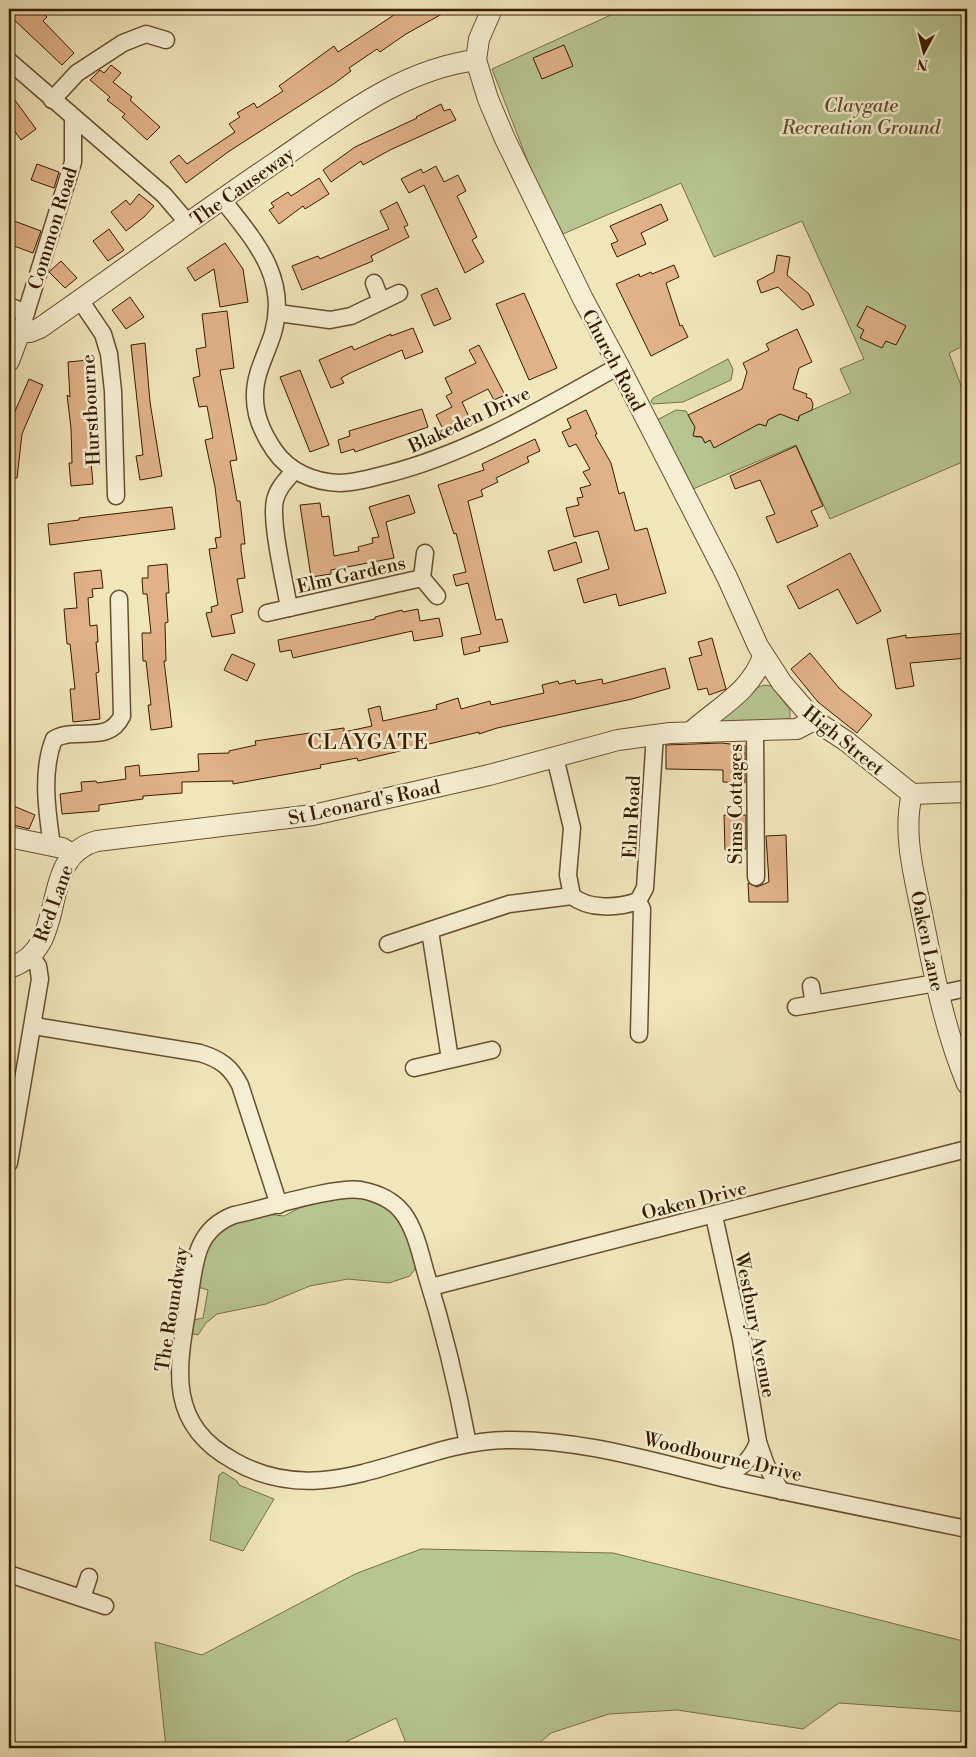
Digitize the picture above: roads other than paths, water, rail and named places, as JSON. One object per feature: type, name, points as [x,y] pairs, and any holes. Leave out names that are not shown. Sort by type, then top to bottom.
[{"type":"street","points":[[476,60],[486,12]]},
{"type":"street","points":[[52,100],[78,73],[123,43],[146,34],[166,40]]},
{"type":"street","name":"The Causeway","points":[[20,332],[30,332],[40,328],[222,199],[366,101],[403,80],[436,67],[476,60]]},
{"type":"street","name":"Church Road","points":[[476,60],[488,99],[505,139],[582,299],[619,366],[727,577],[763,656]]},
{"type":"street","points":[[9,61],[164,195],[188,223]]},
{"type":"street","name":"Common Road","points":[[9,361],[20,332],[73,162],[73,118]]},
{"type":"street","name":"Blakeden Drive","points":[[222,199],[259,248],[271,269],[277,292],[278,313],[257,377],[255,395],[257,416],[266,438],[278,456],[294,472],[320,480],[339,483],[361,481],[404,470],[477,442],[619,366]]},
{"type":"street","points":[[374,283],[381,301]]},
{"type":"street","points":[[278,313],[330,320],[350,316],[398,293]]},
{"type":"street","name":"Hurstbourne","points":[[80,300],[103,334],[109,354],[113,391],[116,496]]},
{"type":"street","points":[[9,306],[26,313]]},
{"type":"street","name":"Elm Gardens","points":[[289,608],[275,519],[275,501],[281,485],[294,472]]},
{"type":"street","name":"Elm Gardens","points":[[425,552],[422,578],[437,596]]},
{"type":"street","name":"Elm Gardens","points":[[267,613],[422,578]]},
{"type":"street","points":[[52,846],[47,792],[48,756],[54,739],[75,733],[109,731],[117,726],[122,716],[119,599]]},
{"type":"street","points":[[690,732],[744,690],[756,674],[763,656]]},
{"type":"street","name":"High Street","points":[[763,656],[814,720],[846,741],[912,794]]},
{"type":"street","name":"St Leonard's Road","points":[[72,854],[84,844],[97,841],[250,824],[322,813],[489,775],[618,740],[655,734],[797,729],[814,720]]},
{"type":"street","name":"Sims Cottages","points":[[755,731],[756,877]]},
{"type":"street","name":"Elm Road","points":[[638,900],[646,888],[655,734]]},
{"type":"street","points":[[555,757],[572,828],[568,875],[572,896],[578,902],[608,906],[624,905],[638,900],[642,909],[640,1034]]},
{"type":"street","points":[[912,794],[967,792]]},
{"type":"street","name":"Oaken Lane","points":[[912,794],[908,812],[911,854],[938,989],[950,1037],[967,1084]]},
{"type":"street","points":[[9,837],[52,846],[72,854]]},
{"type":"street","name":"Red Lane","points":[[9,968],[21,964],[31,956],[47,931],[59,881],[64,866],[72,854]]},
{"type":"street","points":[[388,944],[509,904],[572,896]]},
{"type":"street","points":[[430,931],[450,1059]]},
{"type":"street","points":[[9,1163],[34,1026],[40,973],[31,956]]},
{"type":"street","points":[[810,986],[814,1004]]},
{"type":"street","points":[[796,1007],[938,989],[967,988]]},
{"type":"street","points":[[34,1026],[200,1053],[213,1057],[233,1071],[240,1085],[280,1205]]},
{"type":"street","points":[[414,1068],[492,1050]]},
{"type":"street","name":"Oaken Drive","points":[[431,1288],[967,1149]]},
{"type":"street","name":"The Roundway","points":[[359,1190],[380,1195],[404,1214],[417,1244],[446,1339],[468,1444],[359,1474],[313,1483],[260,1473],[234,1462],[214,1448],[198,1432],[186,1414],[182,1401],[179,1374],[197,1253],[211,1228],[220,1220],[280,1205],[333,1192],[359,1190]]},
{"type":"street","name":"Westbury Avenue","points":[[714,1216],[741,1339],[758,1442],[766,1465],[782,1490]]},
{"type":"street","name":"Woodbourne Drive","points":[[468,1444],[509,1440],[570,1443],[723,1478],[967,1528]]},
{"type":"street","points":[[723,1478],[743,1466],[753,1455],[758,1442]]},
{"type":"street","points":[[9,1574],[105,1606]]},
{"type":"street","points":[[82,1598],[89,1577]]},
{"type":"district","name":"CLAYGATE","points":[[368,742]]},
{"type":"park label","name":"Claygate Recreation Ground","points":[[861,116]]}]
